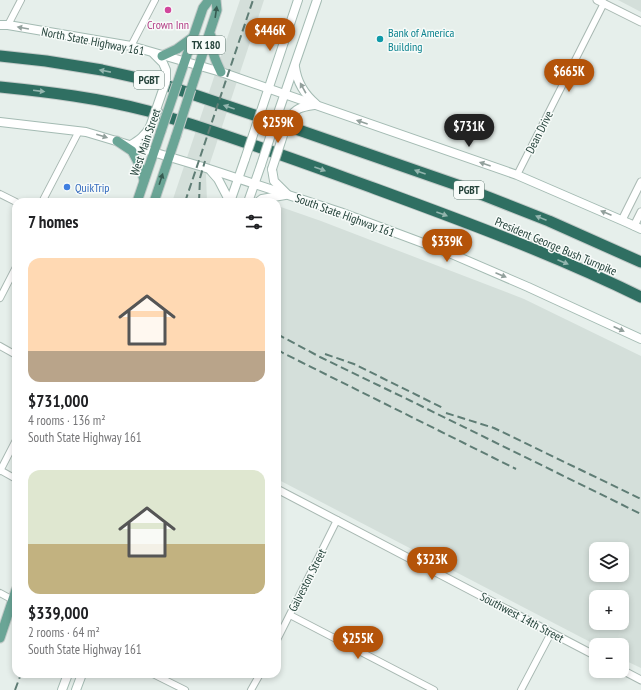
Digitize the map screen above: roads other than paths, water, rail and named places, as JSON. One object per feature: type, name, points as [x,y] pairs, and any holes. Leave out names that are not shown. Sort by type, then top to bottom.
[{"type":"highway","name":"President George Bush Turnpike","points":[[0,56],[46,61],[102,70],[156,82],[460,186],[549,222],[641,262]]},
{"type":"highway","name":"President George Bush Turnpike","points":[[0,87],[41,91],[147,111],[220,134],[284,155],[485,230],[580,269],[641,297]]},
{"type":"main road","name":"West Main Street","points":[[138,198],[192,38],[203,8],[209,0]]},
{"type":"main road","name":"TX 180","points":[[155,198],[212,28],[217,10],[216,0]]},
{"type":"main road","points":[[231,198],[298,0]]},
{"type":"main road","points":[[249,198],[317,0]]},
{"type":"main road","name":"North State Highway 161","points":[[4,25],[132,46],[158,55],[184,61]]},
{"type":"main road","points":[[212,28],[211,46],[221,72]]},
{"type":"main road","points":[[131,145],[146,134],[150,127],[166,81],[166,70],[158,55],[177,49],[192,38]]},
{"type":"main road","points":[[184,61],[221,72],[518,175],[622,220],[637,228]]},
{"type":"main road","points":[[295,66],[303,90],[316,106]]},
{"type":"main road","points":[[288,195],[274,181],[272,169],[288,120],[292,113],[300,108],[316,106]]},
{"type":"main road","points":[[0,122],[86,132],[154,152]]},
{"type":"main road","points":[[118,141],[132,151],[140,166],[144,180]]},
{"type":"main road","name":"South State Highway 161","points":[[154,152],[340,212],[447,252],[528,286],[641,339]]},
{"type":"main road","points":[[210,170],[218,179],[228,198]]},
{"type":"main road","points":[[272,198],[288,195]]},
{"type":"main road","points":[[0,638],[12,603]]},
{"type":"main road","points":[[62,690],[66,678]]},
{"type":"main road","points":[[76,690],[80,678]]},
{"type":"street","points":[[4,25],[21,0]]},
{"type":"street","points":[[132,46],[155,0]]},
{"type":"street","points":[[601,2],[641,22]]},
{"type":"street","name":"Dean Drive","points":[[518,175],[601,2]]},
{"type":"street","points":[[44,198],[79,131]]},
{"type":"street","points":[[622,220],[641,182]]},
{"type":"street","points":[[0,194],[12,200]]},
{"type":"street","points":[[637,228],[641,212]]},
{"type":"street","points":[[0,298],[12,275]]},
{"type":"street","points":[[0,346],[12,353]]},
{"type":"street","points":[[12,448],[0,471],[12,477]]},
{"type":"street","name":"Southwest 14th Street","points":[[281,491],[589,652]]},
{"type":"street","name":"Galveston Street","points":[[281,632],[337,520]]},
{"type":"street","points":[[0,593],[12,599]]},
{"type":"street","points":[[290,614],[434,690]]},
{"type":"street","points":[[522,690],[551,633]]},
{"type":"street","points":[[629,674],[641,680]]},
{"type":"street","points":[[161,678],[185,690]]},
{"type":"street","points":[[252,690],[258,678]]},
{"type":"railway","points":[[186,198],[253,0]]},
{"type":"railway","points":[[199,198],[200,178],[205,161]]},
{"type":"railway","points":[[281,336],[320,357],[641,514]]},
{"type":"railway","points":[[281,352],[516,469]]},
{"type":"railway","points":[[325,354],[354,364],[443,408]]},
{"type":"railway","points":[[446,413],[494,428],[641,499]]},
{"type":"railway","points":[[15,690],[20,678]]},
{"type":"place","name":"Crown Inn","points":[[168,10]]},
{"type":"place","name":"Bank of America Building","points":[[380,39]]},
{"type":"place","name":"QuikTrip","points":[[67,187]]}]
